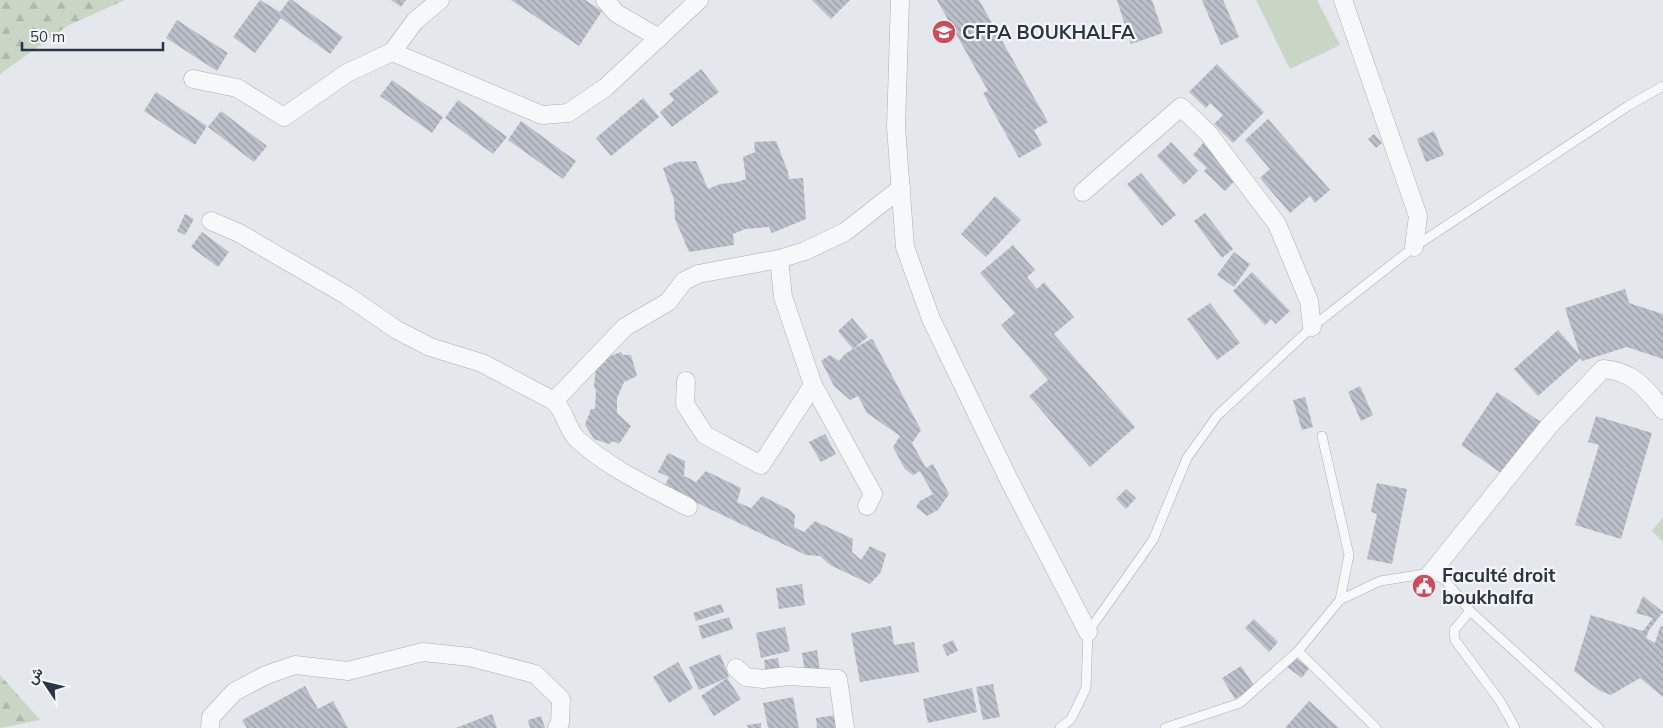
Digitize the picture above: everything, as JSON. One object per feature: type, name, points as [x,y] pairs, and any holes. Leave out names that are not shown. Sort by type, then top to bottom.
[{"type":"street","points":[[193,80],[237,88],[284,117],[347,73],[392,52],[414,21],[440,0]]},
{"type":"street","points":[[605,0],[616,13],[659,38]]},
{"type":"street","points":[[392,52],[542,115],[568,113],[606,87],[699,0]]},
{"type":"street","points":[[900,0],[896,127],[905,247],[931,318],[1009,480],[1088,632]]},
{"type":"street","points":[[1342,0],[1418,216],[1414,247]]},
{"type":"street","points":[[1083,192],[1181,107],[1208,133],[1278,224],[1310,301],[1312,327]]},
{"type":"street","points":[[554,401],[625,327],[668,302],[684,281],[698,274],[779,259],[805,251],[845,232],[901,188]]},
{"type":"street","points":[[211,221],[239,233],[346,295],[397,330],[430,346],[482,363],[554,401],[562,408],[568,426],[576,438],[625,475],[688,507]]},
{"type":"street","points":[[779,259],[783,297],[813,385],[873,494],[867,506]]},
{"type":"street","points":[[1431,573],[1549,426],[1602,369],[1620,370],[1648,390],[1663,410]]},
{"type":"street","points":[[686,381],[685,404],[705,435],[761,465],[813,385]]},
{"type":"street","points":[[210,728],[211,717],[234,692],[266,675],[295,665],[348,671],[423,652],[470,657],[536,674],[561,699],[560,722],[557,728]]},
{"type":"street","points":[[736,668],[746,677],[763,679],[788,676],[838,679],[845,728]]},
{"type":"lane","points":[[1060,728],[1071,719],[1086,688],[1088,632],[1153,540],[1187,458],[1217,416],[1312,327],[1414,247],[1628,106],[1663,86]]},
{"type":"lane","points":[[1322,436],[1349,555],[1340,600]]},
{"type":"lane","points":[[1165,728],[1240,703],[1298,652],[1340,600],[1380,581],[1431,573],[1445,580],[1470,611],[1599,728]]},
{"type":"lane","points":[[1470,611],[1454,630],[1455,640],[1500,701],[1515,728]]},
{"type":"lane","points":[[1298,652],[1376,728]]},
{"type":"green space","points":[[0,0],[125,0],[67,26],[0,74]]},
{"type":"green space","points":[[1256,0],[1317,0],[1340,45],[1290,69]]},
{"type":"green space","points":[[1663,517],[1663,542],[1652,531]]},
{"type":"green space","points":[[0,675],[40,720],[0,728]]},
{"type":"building","points":[[260,0],[280,12],[289,0],[292,0],[343,37],[330,54],[281,18],[255,53],[233,37]]},
{"type":"building","points":[[391,0],[406,0],[401,7]]},
{"type":"building","points":[[511,0],[585,0],[602,11],[579,46]]},
{"type":"building","points":[[812,0],[850,0],[831,19]]},
{"type":"building","points":[[937,0],[979,0],[1048,122],[1034,130],[1042,145],[1019,158],[983,93],[988,91]]},
{"type":"building","points":[[1117,0],[1152,0],[1163,33],[1131,44]]},
{"type":"building","points":[[1202,0],[1223,0],[1239,37],[1221,45]]},
{"type":"building","points":[[177,20],[228,53],[217,71],[166,38]]},
{"type":"building","points":[[1217,64],[1264,112],[1233,143],[1214,124],[1223,115],[1210,103],[1206,108],[1189,92]]},
{"type":"building","points":[[701,69],[719,92],[672,127],[660,112],[674,100],[669,94]]},
{"type":"building","points":[[392,80],[443,117],[432,133],[380,96]]},
{"type":"building","points":[[156,92],[207,126],[195,145],[144,111]]},
{"type":"building","points":[[643,98],[659,117],[611,156],[596,138]]},
{"type":"building","points":[[458,100],[507,137],[493,154],[445,118]]},
{"type":"building","points":[[221,111],[267,146],[254,162],[208,127]]},
{"type":"building","points":[[1268,119],[1330,190],[1315,203],[1310,196],[1290,213],[1260,178],[1270,169],[1245,140]]},
{"type":"building","points":[[521,121],[576,161],[563,179],[508,140]]},
{"type":"building","points":[[1434,131],[1444,155],[1426,162],[1417,139]]},
{"type":"building","points":[[1374,134],[1382,143],[1376,148],[1368,139]]},
{"type":"building","points":[[776,141],[789,179],[803,178],[806,219],[772,233],[769,227],[745,229],[733,234],[734,245],[689,252],[675,219],[674,200],[663,168],[677,162],[696,161],[708,189],[720,184],[746,179],[743,157],[755,152],[754,142]]},
{"type":"building","points":[[1171,142],[1198,171],[1184,185],[1157,156]]},
{"type":"building","points":[[1204,142],[1240,175],[1225,191],[1204,171],[1207,168],[1193,155]]},
{"type":"building","points":[[1141,173],[1176,215],[1162,226],[1127,184]]},
{"type":"building","points":[[995,196],[1021,220],[986,257],[961,234]]},
{"type":"building","points":[[1205,213],[1233,249],[1222,258],[1194,221]]},
{"type":"building","points":[[185,214],[194,219],[185,235],[177,231]]},
{"type":"building","points":[[202,232],[229,252],[218,267],[191,247]]},
{"type":"building","points":[[1013,245],[1035,270],[1027,277],[1037,289],[1044,282],[1074,317],[1054,334],[1135,427],[1090,467],[1029,396],[1048,380],[1001,325],[1015,313],[980,273]]},
{"type":"building","points":[[1234,252],[1250,264],[1234,287],[1217,275]]},
{"type":"building","points":[[1252,272],[1290,311],[1276,324],[1271,319],[1265,325],[1233,291]]},
{"type":"building","points":[[1625,289],[1629,303],[1663,314],[1663,359],[1627,347],[1582,361],[1581,358],[1538,396],[1514,369],[1558,330],[1580,355],[1565,308]]},
{"type":"building","points":[[1210,303],[1240,343],[1217,360],[1187,319]]},
{"type":"building","points":[[852,318],[868,337],[853,349],[838,331]]},
{"type":"building","points":[[871,339],[921,430],[912,443],[926,468],[933,464],[949,494],[938,510],[927,516],[916,507],[920,501],[933,494],[920,471],[913,475],[905,469],[893,447],[900,436],[867,413],[858,396],[850,400],[834,386],[821,361],[830,355],[839,361],[845,354]]},
{"type":"building","points":[[621,352],[623,355],[631,355],[637,376],[624,382],[617,398],[617,413],[631,426],[619,444],[613,441],[609,444],[594,439],[585,425],[591,409],[595,409],[596,390],[594,387],[596,366],[606,362],[605,358]]},
{"type":"building","points":[[1360,386],[1373,415],[1361,421],[1348,392]]},
{"type":"building","points":[[1497,392],[1541,422],[1504,475],[1461,445]]},
{"type":"building","points":[[1305,397],[1313,427],[1302,430],[1293,400]]},
{"type":"building","points":[[1596,416],[1652,433],[1621,539],[1575,525],[1599,445],[1588,442]]},
{"type":"building","points":[[825,434],[836,454],[821,462],[809,442]]},
{"type":"building","points":[[668,453],[685,461],[684,476],[696,482],[706,471],[741,488],[737,502],[751,508],[762,496],[790,510],[795,515],[794,527],[804,532],[815,521],[853,539],[852,552],[861,560],[870,546],[886,554],[881,572],[870,584],[830,565],[820,556],[806,555],[664,487],[669,477],[658,472]]},
{"type":"building","points":[[1377,483],[1407,489],[1392,564],[1367,559],[1377,514],[1371,512]]},
{"type":"building","points":[[1126,489],[1136,498],[1126,509],[1116,499]]},
{"type":"building","points":[[802,584],[805,605],[779,609],[776,588]]},
{"type":"building","points":[[1643,596],[1663,612],[1649,630],[1646,638],[1655,643],[1660,627],[1663,626],[1663,697],[1640,678],[1611,695],[1600,691],[1574,671],[1591,615],[1643,631],[1653,618],[1636,613]]},
{"type":"building","points":[[721,604],[724,612],[696,621],[693,613]]},
{"type":"building","points":[[729,617],[733,629],[702,639],[698,626]]},
{"type":"building","points":[[1254,619],[1278,642],[1269,652],[1245,628]]},
{"type":"building","points":[[891,626],[894,645],[914,642],[919,672],[860,682],[851,633]]},
{"type":"building","points":[[785,627],[790,651],[761,658],[756,633]]},
{"type":"building","points":[[953,640],[958,651],[947,656],[942,645]]},
{"type":"building","points":[[817,650],[820,671],[805,673],[802,653]]},
{"type":"building","points":[[720,654],[729,677],[699,690],[689,667]]},
{"type":"building","points":[[1294,657],[1309,668],[1302,678],[1287,667]]},
{"type":"building","points":[[778,658],[780,671],[766,674],[764,660]]},
{"type":"building","points":[[678,662],[693,688],[669,703],[653,677]]},
{"type":"building","points":[[1241,666],[1255,687],[1235,699],[1222,678]]},
{"type":"building","points":[[727,678],[741,699],[714,716],[701,696]]},
{"type":"building","points":[[993,684],[1000,717],[983,720],[976,687]]},
{"type":"building","points":[[305,686],[318,709],[333,701],[348,728],[247,728],[242,720]]},
{"type":"building","points":[[972,688],[977,712],[928,723],[923,699]]},
{"type":"building","points":[[793,697],[799,728],[768,728],[763,703]]},
{"type":"building","points":[[1309,701],[1339,728],[1285,728]]},
{"type":"building","points":[[492,714],[497,728],[456,728]]},
{"type":"building","points":[[838,715],[840,728],[817,728],[816,718]]},
{"type":"building","points":[[541,716],[545,728],[530,728],[528,720]]},
{"type":"building","points":[[761,723],[761,728],[748,728],[747,725]]},
{"type":"place","name":"CFPA BOUKHALFA","points":[[944,32]]},
{"type":"place","name":"Faculté droit boukhalfa","points":[[1424,586]]}]
